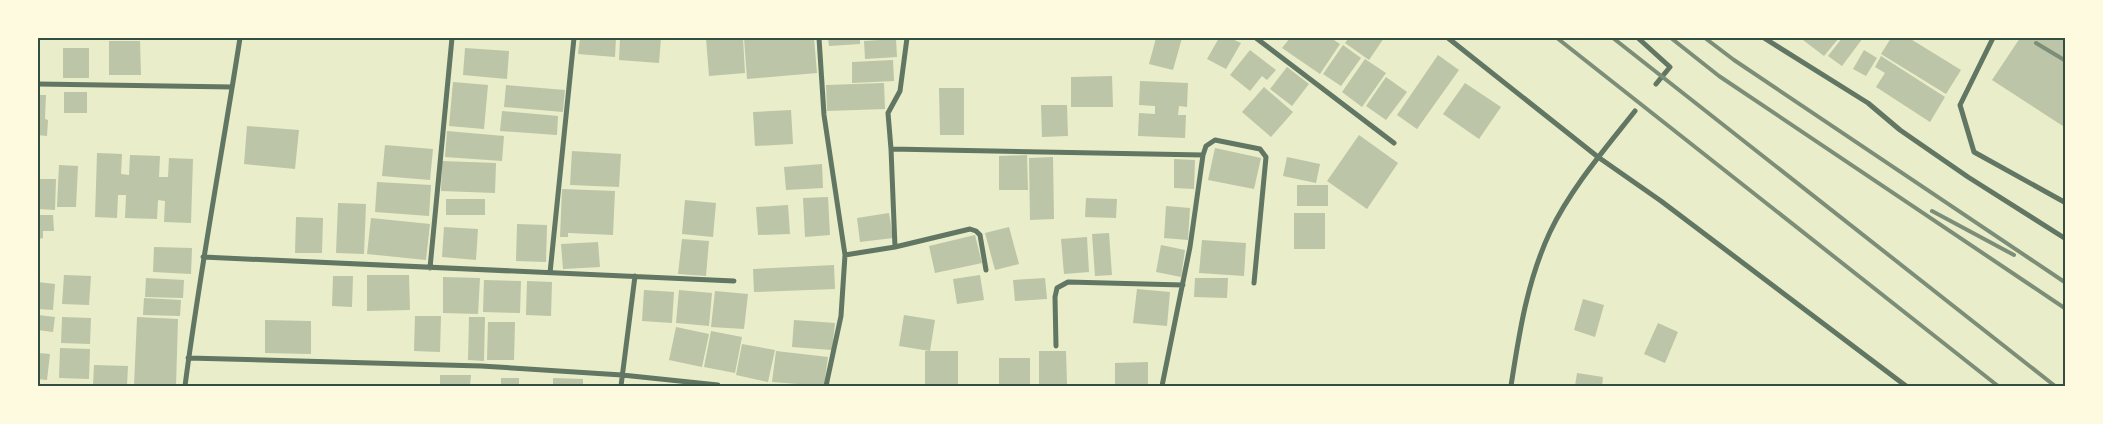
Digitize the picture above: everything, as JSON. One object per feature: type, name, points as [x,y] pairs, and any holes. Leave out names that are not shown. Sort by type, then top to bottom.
[{"type":"street","points":[[185,386],[203,257],[240,38]]},
{"type":"street","points":[[430,268],[452,38]]},
{"type":"street","points":[[550,273],[574,38]]},
{"type":"street","points":[[819,38],[824,115],[845,255],[842,316],[826,386]]},
{"type":"street","points":[[895,247],[888,113],[900,91],[907,38]]},
{"type":"street","points":[[1256,38],[1394,143]]},
{"type":"street","points":[[1448,38],[1598,157],[1661,201],[1906,386]]},
{"type":"street","points":[[1638,38],[1670,67],[1656,84]]},
{"type":"street","points":[[1764,38],[1868,103],[1900,130],[1968,177],[2066,238]]},
{"type":"street","points":[[1993,38],[1960,105],[1974,152],[2066,203]]},
{"type":"street","points":[[38,84],[232,87]]},
{"type":"street","points":[[1510,386],[1531,281],[1550,233],[1560,213],[1598,157],[1635,111]]},
{"type":"street","points":[[1162,386],[1183,285],[1202,155],[1206,146],[1215,140],[1260,148],[1266,157],[1254,283]]},
{"type":"street","points":[[891,148],[1202,155]]},
{"type":"street","points":[[845,255],[895,247],[970,229],[980,235],[986,270]]},
{"type":"street","points":[[203,257],[734,281]]},
{"type":"street","points":[[621,386],[635,276]]},
{"type":"street","points":[[1056,346],[1055,298],[1057,288],[1068,282],[1183,285]]},
{"type":"street","points":[[188,358],[481,366],[622,375],[718,385]]},
{"type":"building","points":[[580,38],[616,38],[615,57],[578,54]]},
{"type":"building","points":[[620,38],[661,38],[659,63],[619,60]]},
{"type":"building","points":[[706,38],[743,38],[745,73],[709,76]]},
{"type":"building","points":[[744,38],[814,38],[817,73],[747,79]]},
{"type":"building","points":[[828,38],[860,38],[860,44],[829,46]]},
{"type":"building","points":[[1144,38],[1144,40],[1111,39]]},
{"type":"building","points":[[1156,38],[1182,38],[1173,70],[1149,64]]},
{"type":"building","points":[[1219,38],[1230,38],[1241,43],[1226,69],[1207,59]]},
{"type":"building","points":[[1290,38],[1331,38],[1340,44],[1320,74],[1282,48]]},
{"type":"building","points":[[1349,38],[1384,38],[1369,60],[1345,43]]},
{"type":"building","points":[[1805,38],[1839,38],[1824,56],[1803,40]]},
{"type":"building","points":[[1842,38],[1863,38],[1842,66],[1828,56]]},
{"type":"building","points":[[1891,38],[1909,38],[1961,70],[1946,94],[1881,54]]},
{"type":"building","points":[[2020,38],[2066,38],[2066,128],[1992,80]]},
{"type":"building","points":[[896,39],[897,57],[865,59],[864,41]]},
{"type":"building","points":[[109,41],[140,41],[141,75],[109,75]]},
{"type":"building","points":[[1343,45],[1361,58],[1341,86],[1323,74]]},
{"type":"building","points":[[63,48],[89,48],[89,78],[63,78]]},
{"type":"building","points":[[465,48],[509,51],[507,79],[463,75]]},
{"type":"building","points":[[1250,50],[1276,70],[1267,80],[1262,76],[1250,91],[1230,75]]},
{"type":"building","points":[[1864,50],[1877,58],[1866,76],[1853,69]]},
{"type":"building","points":[[1438,55],[1459,70],[1417,129],[1397,115]]},
{"type":"building","points":[[1881,56],[1945,97],[1930,122],[1876,87],[1885,73],[1875,67]]},
{"type":"building","points":[[1365,59],[1386,73],[1362,107],[1342,92]]},
{"type":"building","points":[[893,60],[894,81],[852,83],[852,62]]},
{"type":"building","points":[[1287,67],[1309,84],[1292,106],[1270,89]]},
{"type":"building","points":[[1112,76],[1113,107],[1071,107],[1071,77]]},
{"type":"building","points":[[1386,77],[1407,92],[1386,120],[1366,106]]},
{"type":"building","points":[[1140,81],[1188,83],[1187,107],[1179,106],[1178,115],[1186,115],[1185,138],[1138,136],[1139,113],[1155,114],[1155,106],[1139,105]]},
{"type":"building","points":[[453,82],[488,85],[484,129],[449,126]]},
{"type":"building","points":[[884,83],[885,109],[827,111],[826,85]]},
{"type":"building","points":[[1465,83],[1501,107],[1479,139],[1443,114]]},
{"type":"building","points":[[506,85],[565,90],[563,112],[504,107]]},
{"type":"building","points":[[1264,87],[1293,112],[1271,137],[1242,112]]},
{"type":"building","points":[[939,88],[964,88],[964,135],[940,135]]},
{"type":"building","points":[[64,92],[87,92],[87,113],[64,113]]},
{"type":"building","points":[[38,95],[46,95],[45,119],[48,120],[47,136],[38,135]]},
{"type":"building","points":[[1041,105],[1067,105],[1068,136],[1042,137]]},
{"type":"building","points":[[791,110],[793,144],[755,146],[753,112]]},
{"type":"building","points":[[502,111],[558,116],[557,135],[500,131]]},
{"type":"building","points":[[247,126],[299,130],[295,169],[244,164]]},
{"type":"building","points":[[447,131],[504,136],[502,161],[445,157]]},
{"type":"building","points":[[1359,135],[1398,163],[1367,209],[1327,181]]},
{"type":"building","points":[[385,145],[433,149],[430,180],[382,176]]},
{"type":"building","points":[[1215,148],[1261,158],[1254,189],[1208,180]]},
{"type":"building","points":[[572,151],[621,154],[619,187],[570,185]]},
{"type":"building","points":[[97,153],[122,154],[121,174],[129,175],[130,155],[160,156],[159,177],[168,177],[169,158],[193,159],[191,223],[164,222],[165,201],[158,200],[157,219],[125,218],[126,195],[118,195],[117,218],[95,217]]},
{"type":"building","points":[[1027,155],[1028,190],[999,190],[999,156]]},
{"type":"building","points":[[1053,157],[1054,219],[1030,220],[1029,158]]},
{"type":"building","points":[[1287,157],[1320,164],[1316,183],[1283,176]]},
{"type":"building","points":[[1174,159],[1195,160],[1194,189],[1174,188]]},
{"type":"building","points":[[442,161],[496,163],[495,193],[441,191]]},
{"type":"building","points":[[822,164],[823,188],[786,190],[784,167]]},
{"type":"building","points":[[59,165],[78,166],[76,207],[57,207]]},
{"type":"building","points":[[39,179],[56,179],[55,210],[38,209]]},
{"type":"building","points":[[377,182],[431,185],[429,216],[375,212]]},
{"type":"building","points":[[1297,185],[1328,185],[1328,206],[1297,206]]},
{"type":"building","points":[[562,189],[615,191],[613,235],[568,233],[568,237],[560,237]]},
{"type":"building","points":[[828,197],[830,235],[805,237],[803,198]]},
{"type":"building","points":[[1086,198],[1117,199],[1116,218],[1085,217]]},
{"type":"building","points":[[446,199],[485,199],[485,215],[446,215]]},
{"type":"building","points":[[685,200],[716,203],[713,237],[682,234]]},
{"type":"building","points":[[338,203],[366,204],[364,254],[336,253]]},
{"type":"building","points":[[788,205],[790,234],[758,235],[756,207]]},
{"type":"building","points":[[1166,206],[1190,208],[1188,240],[1164,238]]},
{"type":"building","points":[[889,213],[893,238],[860,242],[857,218]]},
{"type":"building","points":[[1294,213],[1325,213],[1325,249],[1294,249]]},
{"type":"building","points":[[38,215],[53,215],[54,231],[43,231],[43,238],[38,239]]},
{"type":"building","points":[[296,217],[323,218],[322,253],[295,253]]},
{"type":"building","points":[[371,218],[430,224],[426,260],[367,254]]},
{"type":"building","points":[[517,224],[547,225],[546,262],[516,261]]},
{"type":"building","points":[[444,227],[478,229],[476,260],[442,257]]},
{"type":"building","points":[[1009,227],[1019,264],[995,270],[985,233]]},
{"type":"building","points":[[1109,233],[1112,275],[1095,276],[1092,234]]},
{"type":"building","points":[[975,235],[982,263],[935,273],[929,246]]},
{"type":"building","points":[[1087,237],[1089,272],[1064,274],[1061,239]]},
{"type":"building","points":[[682,239],[709,241],[706,276],[678,274]]},
{"type":"building","points":[[1202,240],[1246,243],[1244,276],[1199,273]]},
{"type":"building","points":[[598,242],[600,267],[563,269],[561,244]]},
{"type":"building","points":[[1161,245],[1185,250],[1181,277],[1156,272]]},
{"type":"building","points":[[154,247],[192,248],[191,274],[153,272]]},
{"type":"building","points":[[834,265],[835,289],[754,292],[753,269]]},
{"type":"building","points":[[64,275],[91,276],[89,305],[62,304]]},
{"type":"building","points":[[367,275],[409,275],[410,310],[367,311]]},
{"type":"building","points":[[980,275],[984,300],[957,304],[953,279]]},
{"type":"building","points":[[333,276],[353,276],[352,307],[332,306]]},
{"type":"building","points":[[443,277],[480,278],[478,314],[443,313]]},
{"type":"building","points":[[146,278],[184,280],[183,298],[145,297]]},
{"type":"building","points":[[1045,278],[1047,299],[1015,301],[1013,280]]},
{"type":"building","points":[[1195,278],[1228,278],[1227,298],[1194,297]]},
{"type":"building","points":[[484,280],[521,281],[520,313],[483,312]]},
{"type":"building","points":[[527,281],[552,282],[551,316],[526,315]]},
{"type":"building","points":[[38,282],[55,284],[53,310],[38,309]]},
{"type":"building","points":[[1137,289],[1170,292],[1167,326],[1133,323]]},
{"type":"building","points":[[644,290],[674,292],[672,323],[642,321]]},
{"type":"building","points":[[679,290],[712,293],[709,326],[676,323]]},
{"type":"building","points":[[715,291],[748,294],[744,329],[711,327]]},
{"type":"building","points":[[144,298],[181,300],[180,316],[143,315]]},
{"type":"building","points":[[1583,299],[1604,305],[1595,337],[1574,330]]},
{"type":"building","points":[[38,315],[55,317],[53,332],[38,330]]},
{"type":"building","points":[[904,315],[935,320],[930,351],[899,346]]},
{"type":"building","points":[[415,316],[441,316],[440,352],[414,351]]},
{"type":"building","points":[[62,317],[91,318],[90,344],[61,343]]},
{"type":"building","points":[[137,317],[178,319],[176,386],[134,386]]},
{"type":"building","points":[[469,317],[485,317],[484,361],[468,360]]},
{"type":"building","points":[[265,320],[311,321],[311,354],[265,353]]},
{"type":"building","points":[[794,320],[835,323],[832,350],[792,347]]},
{"type":"building","points":[[488,322],[515,322],[514,360],[487,360]]},
{"type":"building","points":[[1658,323],[1678,332],[1665,363],[1644,354]]},
{"type":"building","points":[[676,327],[709,334],[702,367],[669,360]]},
{"type":"building","points":[[711,331],[742,337],[735,373],[704,367]]},
{"type":"building","points":[[742,344],[775,350],[768,382],[736,375]]},
{"type":"building","points":[[60,348],[90,349],[89,379],[59,378]]},
{"type":"building","points":[[776,351],[828,357],[824,386],[772,382]]},
{"type":"building","points":[[925,351],[958,351],[958,384],[925,384]]},
{"type":"building","points":[[1039,351],[1066,351],[1067,384],[1039,384]]},
{"type":"building","points":[[38,353],[50,354],[47,380],[38,379]]},
{"type":"building","points":[[999,358],[1030,358],[1030,386],[999,386]]},
{"type":"building","points":[[1148,362],[1148,386],[1115,386],[1115,363]]},
{"type":"building","points":[[94,365],[128,366],[127,386],[93,386]]},
{"type":"building","points":[[1577,373],[1603,377],[1602,386],[1575,386]]},
{"type":"building","points":[[440,375],[471,375],[470,386],[440,386]]},
{"type":"building","points":[[501,378],[519,378],[519,386],[501,386]]},
{"type":"building","points":[[553,378],[583,379],[583,386],[553,386]]},
{"type":"railway","points":[[1557,38],[1998,386]]},
{"type":"railway","points":[[1613,38],[2055,386]]},
{"type":"railway","points":[[1671,38],[1719,76],[2066,309]]},
{"type":"railway","points":[[1705,38],[1734,60],[2066,283]]},
{"type":"railway","points":[[2036,43],[2066,61]]},
{"type":"railway","points":[[1932,211],[2014,255]]}]
